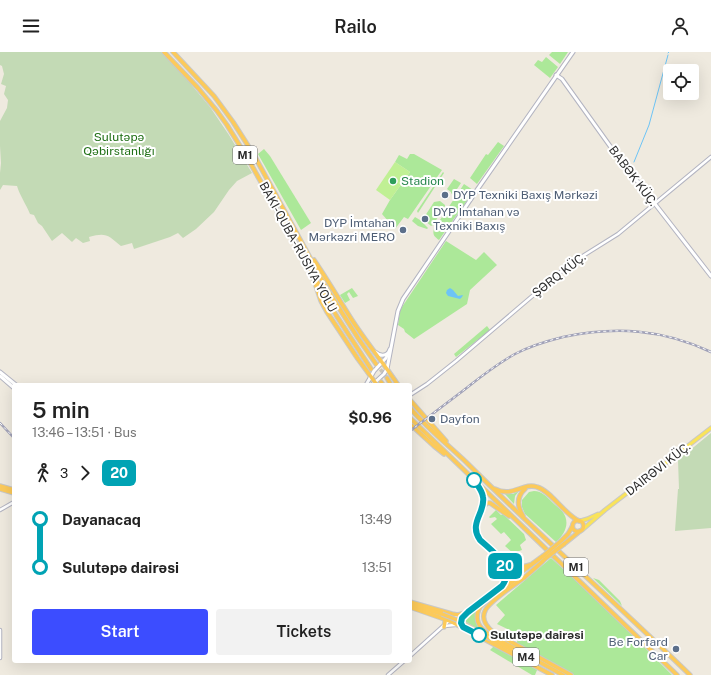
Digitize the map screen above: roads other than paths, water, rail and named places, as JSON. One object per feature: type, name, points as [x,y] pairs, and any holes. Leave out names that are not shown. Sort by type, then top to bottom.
[{"type":"highway","name":"M1","points":[[164,52],[218,111],[248,159],[336,315],[371,369]]},
{"type":"highway","name":"M1","points":[[173,52],[214,96],[233,122],[254,155],[341,312],[376,364]]},
{"type":"highway","points":[[304,247],[327,278],[368,344],[397,383]]},
{"type":"highway","points":[[310,270],[322,305],[345,341],[376,383]]},
{"type":"highway","points":[[387,378],[390,383]]},
{"type":"highway","points":[[412,402],[463,459]]},
{"type":"highway","name":"M1","points":[[412,410],[426,426],[463,459],[526,522],[690,675]]},
{"type":"highway","name":"M1","points":[[412,420],[677,675]]},
{"type":"highway","points":[[412,426],[458,465]]},
{"type":"highway","points":[[471,477],[480,489],[484,502],[477,521],[478,536],[480,540],[502,561],[505,567],[507,577],[502,586]]},
{"type":"highway","points":[[471,631],[476,632],[481,630],[484,624],[484,612],[489,605],[527,576],[544,557],[583,527],[583,524],[580,521],[541,488],[533,486],[504,492],[489,485]]},
{"type":"highway","points":[[0,486],[12,489]]},
{"type":"highway","points":[[526,522],[520,511],[518,503],[519,495],[527,487]]},
{"type":"highway","points":[[0,489],[12,492]]},
{"type":"highway","points":[[481,509],[487,504],[491,504],[526,529]]},
{"type":"highway","points":[[563,508],[576,531],[581,530]]},
{"type":"highway","points":[[562,542],[574,522],[580,521]]},
{"type":"highway","points":[[502,561],[517,567],[523,567],[544,557]]},
{"type":"highway","points":[[461,626],[463,617],[468,612],[534,562]]},
{"type":"highway","points":[[534,562],[526,571],[480,607],[477,621],[482,630],[562,675]]},
{"type":"highway","points":[[412,605],[458,615],[468,612]]},
{"type":"highway","name":"M4","points":[[412,606],[450,620],[552,675]]},
{"type":"highway","name":"M4","points":[[412,606],[453,618],[562,675]]},
{"type":"highway","points":[[444,627],[445,618],[448,619],[450,617],[448,613]]},
{"type":"highway","name":"M4","points":[[484,617],[488,627],[493,632],[571,675]]},
{"type":"main road","points":[[378,383],[387,369],[398,311],[403,299],[573,52]]},
{"type":"main road","name":"BABƏK KÜÇ.","points":[[556,75],[562,79],[610,146],[711,276]]},
{"type":"main road","points":[[367,383],[370,376],[382,363],[393,342]]},
{"type":"main road","points":[[368,344],[380,355],[384,355],[389,352]]},
{"type":"main road","points":[[0,372],[14,383]]},
{"type":"main road","points":[[0,376],[12,386]]},
{"type":"main road","name":"DAIRƏVI KÜÇ.","points":[[581,530],[711,428]]},
{"type":"main road","name":"DAIRƏVI KÜÇ.","points":[[580,521],[590,518],[605,510]]},
{"type":"street","name":"ŞƏRQ KÜÇ.","points":[[412,394],[456,361],[573,261],[618,234],[711,157]]},
{"type":"street","points":[[0,510],[12,503]]},
{"type":"street","points":[[412,654],[450,620],[458,615]]},
{"type":"street","points":[[444,627],[452,625],[461,626]]},
{"type":"street","points":[[0,630],[0,658]]},
{"type":"street","points":[[388,675],[402,663]]},
{"type":"water","points":[[450,288],[458,296],[463,295],[462,297],[460,299],[448,296],[446,293]]},
{"type":"waterway","points":[[634,162],[649,125],[668,55]]},
{"type":"tunnel","points":[[377,365],[387,378]]},
{"type":"railway","points":[[412,429],[487,372],[508,358],[539,344],[563,337],[602,331],[638,332],[675,338],[711,352]]},
{"type":"railway","points":[[0,423],[12,436]]},
{"type":"place","name":"Stadion","points":[[393,181]]},
{"type":"place","name":"DYP Texniki Baxış Mərkəzi","points":[[445,195]]},
{"type":"place","name":"DYP İmtahan və Texniki Baxış","points":[[425,219]]},
{"type":"place","name":"DYP İmtahan Mərkəzri MERO","points":[[403,230]]},
{"type":"place","name":"Dayfon","points":[[432,419]]},
{"type":"place","name":"Sulutəpə dairəsi","points":[[479,635]]},
{"type":"place","name":"Be Forfard Car","points":[[676,649]]},
{"type":"park label","name":"Sulutəpə Qəbirstanlığı","points":[[119,144]]}]
